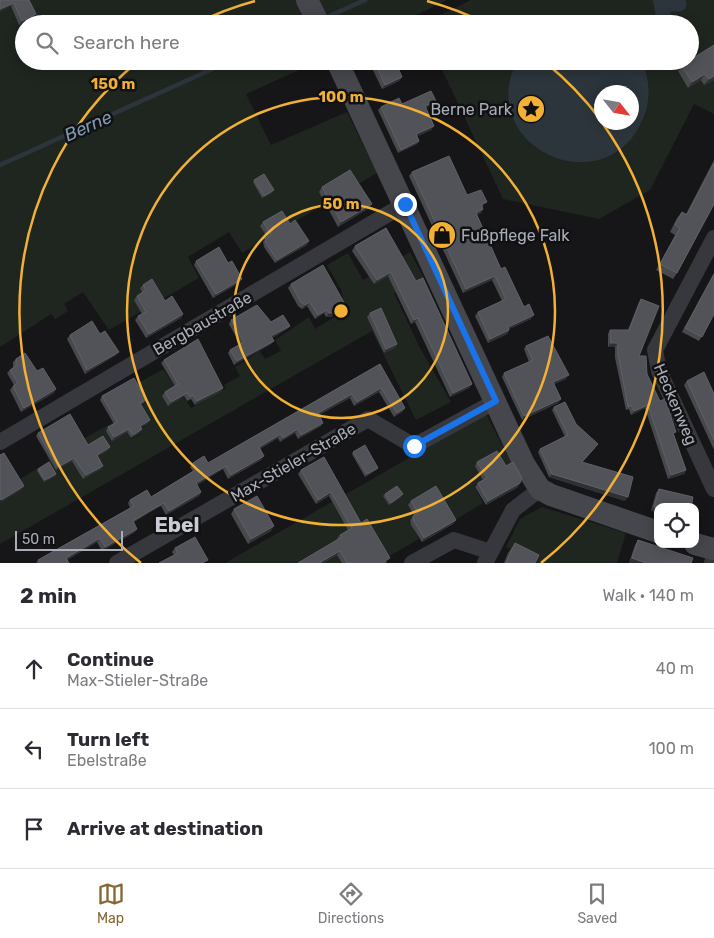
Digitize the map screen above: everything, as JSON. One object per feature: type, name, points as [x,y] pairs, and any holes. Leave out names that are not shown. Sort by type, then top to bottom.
[{"type":"street","points":[[307,0],[314,15]]},
{"type":"street","points":[[341,70],[524,464],[540,489],[563,501],[654,531]]},
{"type":"street","name":"Bergbaustraße","points":[[0,442],[405,204]]},
{"type":"street","name":"Heckenweg","points":[[714,238],[656,350],[659,371],[714,490]]},
{"type":"street","name":"Max-Stieler-Straße","points":[[117,563],[368,419],[414,446],[496,401]]},
{"type":"street","points":[[412,563],[454,540],[488,557],[513,510],[540,489]]},
{"type":"street","points":[[699,545],[714,550]]},
{"type":"street","points":[[712,563],[714,555]]},
{"type":"shaded area","points":[[0,0],[447,0],[416,15],[15,15],[15,70],[299,70],[246,94],[271,145],[347,112],[377,173],[242,253],[229,232],[188,257],[199,278],[109,330],[83,292],[64,304],[68,311],[55,319],[51,314],[0,347]]},
{"type":"shaded area","name":"Berne Park","points":[[471,0],[714,0],[714,114],[694,104],[650,190],[599,219],[503,199],[442,70],[699,70],[699,15],[440,15]]},
{"type":"shaded area","points":[[514,70],[645,70],[648,81],[648,103],[639,124],[639,85],[594,85],[594,130],[636,130],[627,144],[603,158],[577,162],[551,156],[529,141],[513,119],[508,92]]},
{"type":"shaded area","points":[[410,252],[424,278],[394,293],[420,348],[451,402],[416,420],[372,331],[0,544],[0,484],[17,481],[49,461],[47,455],[66,443],[69,447],[119,419],[131,439],[141,434],[139,430],[149,424],[139,407],[145,403],[135,385],[163,369],[191,408],[226,388],[224,385],[240,376],[235,367],[260,351],[265,359],[281,351],[275,340],[309,317],[315,329],[346,310],[341,290],[327,265],[348,253],[363,280]]},
{"type":"shaded area","points":[[486,414],[512,464],[474,486],[483,503],[453,521],[441,501],[409,520],[419,539],[386,558],[342,563],[225,563]]},
{"type":"shaded area","points":[[542,507],[626,533],[617,563],[533,563],[534,561],[506,547],[520,519]]},
{"type":"building","points":[[0,0],[29,0],[36,14],[19,15],[14,3],[0,9]]},
{"type":"building","points":[[714,45],[714,76],[709,79],[705,74],[692,82],[684,70],[699,70],[699,54]]},
{"type":"building","points":[[378,70],[399,70],[402,77],[385,85]]},
{"type":"building","points":[[431,91],[436,101],[425,106],[434,126],[416,134],[419,141],[401,150],[381,107],[399,98],[402,104]]},
{"type":"building","points":[[449,156],[467,195],[481,190],[487,202],[481,205],[483,209],[476,213],[501,269],[505,267],[524,307],[529,304],[534,315],[508,327],[509,330],[490,339],[478,312],[506,299],[495,276],[466,289],[412,172]]},
{"type":"building","points":[[714,163],[714,204],[677,273],[660,264],[680,228],[675,225],[682,212],[687,215]]},
{"type":"building","points":[[350,170],[372,204],[341,222],[322,187]]},
{"type":"building","points":[[264,174],[274,190],[264,196],[254,180]]},
{"type":"building","points":[[282,211],[290,224],[295,220],[309,241],[277,260],[266,243],[265,238],[271,235],[263,222]]},
{"type":"building","points":[[386,228],[416,281],[423,278],[472,384],[453,393],[418,318],[414,320],[391,272],[377,280],[355,246]]},
{"type":"building","points":[[219,247],[228,263],[232,261],[242,279],[216,294],[196,261]]},
{"type":"building","points":[[323,265],[346,306],[334,313],[329,313],[327,310],[318,315],[310,302],[305,305],[301,302],[291,284]]},
{"type":"building","points":[[714,274],[714,314],[702,337],[685,328]]},
{"type":"building","points":[[152,279],[165,301],[172,296],[183,314],[149,334],[138,316],[146,312],[137,296],[146,290],[143,285]]},
{"type":"building","points":[[641,299],[659,306],[639,356],[646,356],[647,374],[660,401],[665,399],[676,432],[673,433],[686,470],[671,475],[648,405],[634,411],[631,405],[628,407],[618,354],[618,343],[611,343],[610,330],[629,330]]},
{"type":"building","points":[[257,305],[271,322],[283,315],[290,326],[271,336],[274,341],[237,361],[230,350],[244,342],[231,320]]},
{"type":"building","points":[[381,308],[397,344],[386,349],[370,313]]},
{"type":"building","points":[[92,321],[100,334],[105,331],[119,352],[87,370],[70,335]]},
{"type":"building","points":[[548,336],[569,375],[553,382],[561,399],[524,416],[504,373],[533,360],[526,346]]},
{"type":"building","points":[[198,339],[223,388],[197,401],[193,395],[190,397],[187,393],[171,402],[165,392],[178,384],[164,360]]},
{"type":"building","points":[[25,353],[37,371],[43,368],[56,389],[24,408],[13,386],[18,383],[10,370],[16,366],[16,359]]},
{"type":"building","points":[[380,364],[405,408],[397,413],[381,388],[357,402],[352,394],[318,413],[323,423],[301,435],[298,429],[283,438],[281,434],[259,447],[264,456],[231,475],[226,466],[196,483],[201,492],[169,511],[164,503],[153,509],[133,521],[137,529],[105,547],[100,538],[66,558],[69,563],[40,563],[38,560],[134,506],[130,500],[147,490],[151,497],[197,469],[193,463],[204,456],[208,463]]},
{"type":"building","points":[[704,372],[714,394],[714,440],[687,381]]},
{"type":"building","points":[[134,378],[146,399],[140,403],[150,420],[140,426],[142,429],[133,435],[129,429],[114,437],[108,427],[117,422],[102,396]]},
{"type":"building","points":[[565,402],[576,424],[598,444],[582,462],[633,477],[628,497],[552,474],[540,449],[568,435],[554,407]]},
{"type":"building","points":[[70,414],[88,445],[103,436],[110,447],[97,455],[103,466],[86,475],[74,458],[58,467],[38,433]]},
{"type":"building","points":[[365,445],[378,468],[367,474],[353,452]]},
{"type":"building","points":[[497,451],[506,466],[513,462],[522,478],[520,483],[488,501],[478,483],[487,478],[477,462]]},
{"type":"building","points":[[4,453],[24,486],[1,500],[0,455]]},
{"type":"building","points":[[324,457],[361,523],[367,519],[390,558],[382,563],[347,563],[340,551],[321,563],[298,563],[342,537],[340,535],[352,528],[331,492],[318,500],[301,470]]},
{"type":"building","points":[[49,462],[56,474],[45,480],[38,469]]},
{"type":"building","points":[[397,486],[403,494],[391,503],[385,494]]},
{"type":"building","points":[[436,486],[456,520],[424,538],[414,521],[413,516],[418,513],[411,501]]},
{"type":"building","points":[[659,489],[693,497],[692,503],[655,503]]},
{"type":"building","points":[[257,496],[274,526],[251,539],[234,509]]},
{"type":"building","points":[[195,537],[208,560],[202,563],[159,563],[178,553],[175,548]]},
{"type":"building","points":[[638,540],[654,545],[654,548],[662,548],[693,558],[691,563],[646,563],[632,558]]},
{"type":"building","points":[[515,543],[539,555],[535,563],[506,563]]},
{"type":"waterway","name":"Berne","points":[[332,15],[365,0]]},
{"type":"waterway","points":[[660,0],[668,4],[679,4]]},
{"type":"waterway","points":[[661,1],[662,15]]},
{"type":"waterway","name":"Berne","points":[[0,165],[210,70]]},
{"type":"place","name":"Berne Park","points":[[531,109]]},
{"type":"place","name":"Fußpflege Falk","points":[[442,235]]},
{"type":"district","name":"Ebel","points":[[177,525]]},
{"type":"route","points":[[405,204],[496,401],[414,446]]}]
